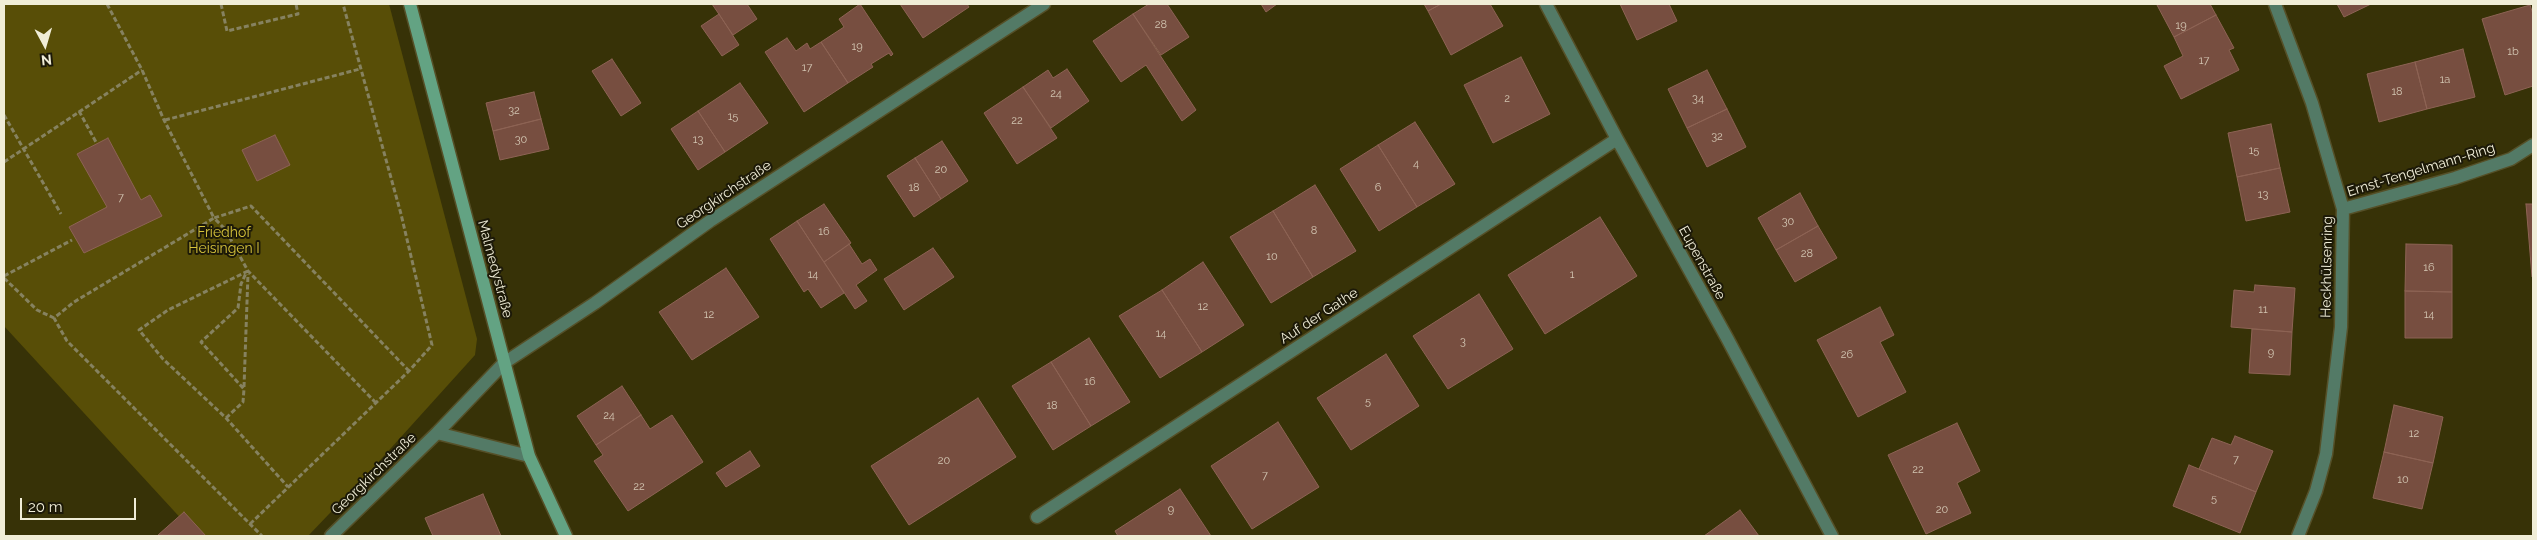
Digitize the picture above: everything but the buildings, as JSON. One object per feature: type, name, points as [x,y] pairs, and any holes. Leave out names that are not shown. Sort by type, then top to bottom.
[{"type":"street","name":"Malmedystraße","points":[[410,4],[529,456],[566,536]]},
{"type":"street","name":"Georgkirchstraße","points":[[331,536],[438,433],[504,363],[710,222],[1044,4]]},
{"type":"street","name":"Eupenstraße","points":[[1546,4],[1832,536]]},
{"type":"street","name":"Heckhülsenring","points":[[2275,4],[2312,103],[2343,209],[2341,327],[2326,454],[2316,491],[2298,536]]},
{"type":"street","name":"Auf der Gathe","points":[[1037,517],[1617,139]]},
{"type":"street","name":"Ernst-Tengelmann-Ring","points":[[2343,209],[2455,178],[2511,159],[2533,145]]},
{"type":"street","name":"Georgkirchstraße","points":[[438,433],[529,456]]},
{"type":"path","points":[[107,4],[142,70],[164,120],[214,218],[224,229],[248,271],[376,403]]},
{"type":"path","points":[[221,4],[227,30],[298,14],[296,4]]},
{"type":"path","points":[[250,524],[376,403],[432,345],[401,214],[343,4]]},
{"type":"path","points":[[164,120],[360,69]]},
{"type":"path","points":[[4,162],[142,70]]},
{"type":"path","points":[[79,112],[97,144]]},
{"type":"path","points":[[4,115],[61,214]]},
{"type":"path","points":[[54,318],[74,302],[214,218],[251,206],[408,371]]},
{"type":"path","points":[[72,240],[4,277],[38,310],[54,318],[67,341],[262,536]]},
{"type":"path","points":[[226,418],[243,402],[248,271]]},
{"type":"path","points":[[244,389],[201,342],[238,308],[240,284],[248,271]]},
{"type":"path","points":[[248,271],[168,310],[139,330],[163,359],[226,418],[288,487]]},
{"type":"green space","name":"Friedhof Heisingen I","points":[[4,4],[389,4],[477,339],[475,355],[373,468],[308,536],[197,536],[4,326]]}]
